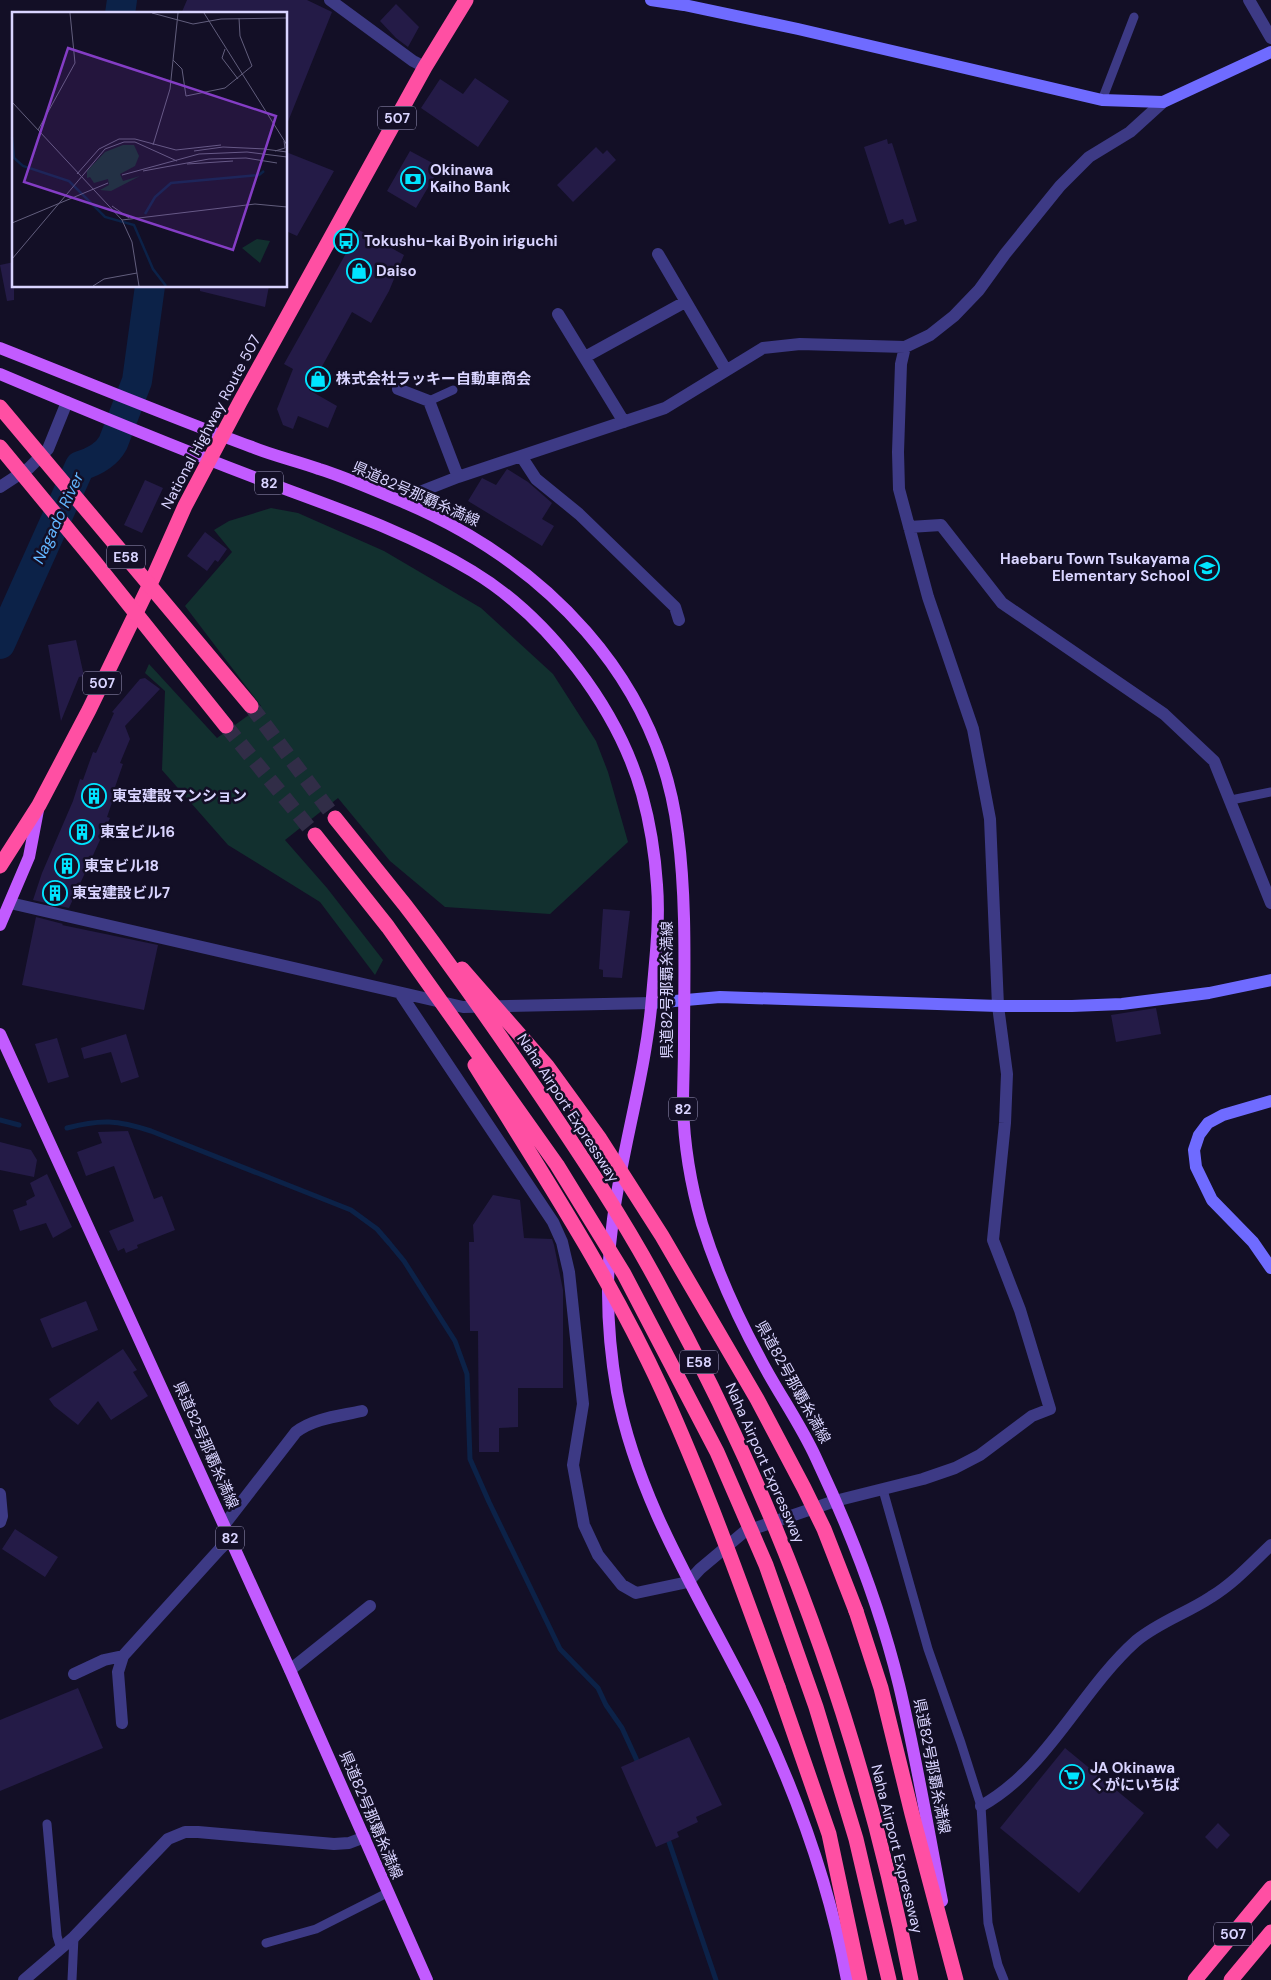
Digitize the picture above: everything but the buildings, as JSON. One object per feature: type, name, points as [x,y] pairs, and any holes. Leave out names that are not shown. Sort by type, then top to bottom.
[{"type":"highway","name":"National Highway Route 507","points":[[0,866],[39,805],[89,710],[209,459],[425,67],[466,0]]},
{"type":"highway","name":"E58","points":[[0,407],[251,706]]},
{"type":"highway","name":"E58","points":[[0,447],[94,560],[226,726]]},
{"type":"highway","name":"Naha Airport Expressway","points":[[335,818],[406,906],[497,1032],[580,1155],[661,1287],[730,1422],[788,1555],[837,1695],[878,1831],[911,1980]]},
{"type":"highway","name":"E58","points":[[315,835],[388,926],[557,1165],[624,1274],[717,1452],[766,1566],[816,1707],[856,1839],[889,1980]]},
{"type":"highway","points":[[406,906],[547,1066],[600,1139],[657,1228],[757,1399],[804,1488],[824,1530],[856,1611],[881,1688],[956,1980]]},
{"type":"highway","points":[[388,926],[568,1215],[627,1320],[662,1390],[715,1517],[778,1687],[829,1834],[860,1980]]},
{"type":"highway","name":"507","points":[[1195,1980],[1271,1888]]},
{"type":"highway","name":"507","points":[[1231,1980],[1271,1932]]},
{"type":"main road","name":"県道82号那覇糸満線","points":[[0,348],[222,436],[323,470],[405,503],[477,539],[527,574],[553,596],[598,644],[634,698],[667,778],[674,809],[683,882],[683,1110],[689,1165],[700,1216],[713,1257],[760,1360],[815,1455],[854,1547],[880,1617],[898,1682],[956,1980]]},
{"type":"main road","name":"県道82号那覇糸満線","points":[[0,374],[146,434],[347,512],[432,549],[473,571],[512,598],[553,638],[588,683],[617,732],[641,791],[652,839],[658,915],[652,1003],[646,1047],[613,1220],[608,1290],[609,1338],[617,1390],[627,1439],[645,1488],[688,1582],[755,1707],[788,1781],[828,1900],[848,1980]]},
{"type":"main road","points":[[0,925],[29,857],[39,805]]},
{"type":"main road","name":"県道82号那覇糸満線","points":[[0,1034],[290,1670],[427,1980]]},
{"type":"street","points":[[330,0],[413,62],[425,67]]},
{"type":"street","points":[[651,0],[798,29],[1102,100],[1163,102]]},
{"type":"street","points":[[1249,0],[1271,38]]},
{"type":"street","points":[[405,503],[412,495],[458,478],[665,408],[763,348],[800,344],[905,347],[930,335],[954,316],[979,290],[1005,254],[1060,186],[1090,157],[1130,132],[1163,102],[1271,52]]},
{"type":"street","points":[[658,254],[726,370]]},
{"type":"street","points":[[585,357],[685,302]]},
{"type":"street","points":[[558,314],[624,422]]},
{"type":"street","points":[[400,993],[553,1222],[562,1242],[569,1272],[583,1404],[573,1465],[584,1524],[598,1555],[622,1585],[636,1593],[688,1582],[700,1569],[744,1532],[835,1501],[883,1490],[955,1468],[980,1455],[1032,1416],[1050,1409],[1020,1310],[993,1240],[1005,1123],[1007,1074],[998,1006],[990,819],[973,729],[928,597],[898,489],[901,364],[905,347]]},
{"type":"street","points":[[398,389],[428,401],[458,478]]},
{"type":"street","points":[[0,487],[29,468],[48,449],[67,402]]},
{"type":"street","points":[[521,456],[536,479],[579,514],[675,607],[679,620]]},
{"type":"street","points":[[909,527],[941,525],[1002,603],[1164,714],[1214,761],[1271,902]]},
{"type":"street","points":[[10,902],[463,1007],[652,1003],[720,997],[998,1006],[1122,1004],[1209,993],[1271,980]]},
{"type":"street","points":[[1271,1101],[1223,1116],[1208,1123],[1199,1135],[1194,1150],[1196,1166],[1212,1200],[1239,1226],[1271,1268]]},
{"type":"street","points":[[224,1525],[296,1432],[305,1425],[317,1421],[362,1411]]},
{"type":"street","points":[[0,1494],[2,1516],[0,1522]]},
{"type":"street","points":[[122,1723],[118,1672],[123,1656],[230,1539]]},
{"type":"street","points":[[981,1806],[999,1796],[1028,1770],[1100,1680],[1137,1641],[1158,1625],[1212,1597],[1241,1575],[1271,1544]]},
{"type":"street","points":[[290,1670],[370,1606]]},
{"type":"street","points":[[74,1674],[104,1660],[123,1656]]},
{"type":"street","points":[[24,1980],[74,1937],[168,1840],[185,1832],[334,1844],[349,1843],[364,1837]]},
{"type":"lane","points":[[1102,100],[1134,17]]},
{"type":"lane","points":[[428,401],[453,390]]},
{"type":"lane","points":[[1231,800],[1271,792]]},
{"type":"lane","points":[[883,1490],[928,1649],[981,1806],[988,1923],[998,1965],[1004,1980]]},
{"type":"lane","points":[[47,1824],[57,1936],[61,1949]]},
{"type":"lane","points":[[266,1943],[316,1929],[387,1893]]},
{"type":"lane","points":[[72,1980],[74,1937]]},
{"type":"green space","points":[[271,508],[298,513],[384,551],[481,608],[553,674],[596,741],[608,772],[628,842],[550,914],[445,907],[390,861],[338,798],[285,840],[327,888],[383,960],[375,975],[320,902],[228,845],[162,770],[165,691],[145,673],[149,664],[217,738],[261,706],[185,606],[232,552],[214,530],[229,521]]},
{"type":"waterway","name":"Nagado River","points":[[120,12],[122,0]]},
{"type":"waterway","name":"Nagado River","points":[[0,644],[80,466],[99,458],[107,452],[113,443],[137,381],[150,288]]},
{"type":"waterway","points":[[0,1120],[19,1125]]},
{"type":"waterway","points":[[67,1128],[90,1123],[109,1122],[151,1131],[351,1210],[377,1229],[404,1261],[455,1341],[467,1374],[470,1459],[560,1649],[598,1688],[606,1705],[622,1728],[639,1765]]},
{"type":"waterway","points":[[667,1836],[716,1980]]},
{"type":"tunnel","points":[[251,706],[335,818]]},
{"type":"tunnel","points":[[226,726],[315,835]]},
{"type":"place","name":"Okinawa Kaiho Bank","points":[[413,179]]},
{"type":"place","name":"Tokushu-kai Byoin iriguchi","points":[[346,241]]},
{"type":"place","name":"Daiso","points":[[359,271]]},
{"type":"place","name":"株式会社ラッキー自動車商会","points":[[318,379]]},
{"type":"place","name":"Haebaru Town Tsukayama Elementary School","points":[[1207,568]]},
{"type":"place","name":"東宝建設マンション","points":[[94,796]]},
{"type":"place","name":"東宝ビル16","points":[[82,832]]},
{"type":"place","name":"東宝ビル18","points":[[67,866]]},
{"type":"place","name":"東宝建設ビル7","points":[[55,893]]},
{"type":"place","name":"JA Okinawa くがにいちば","points":[[1072,1777]]}]
